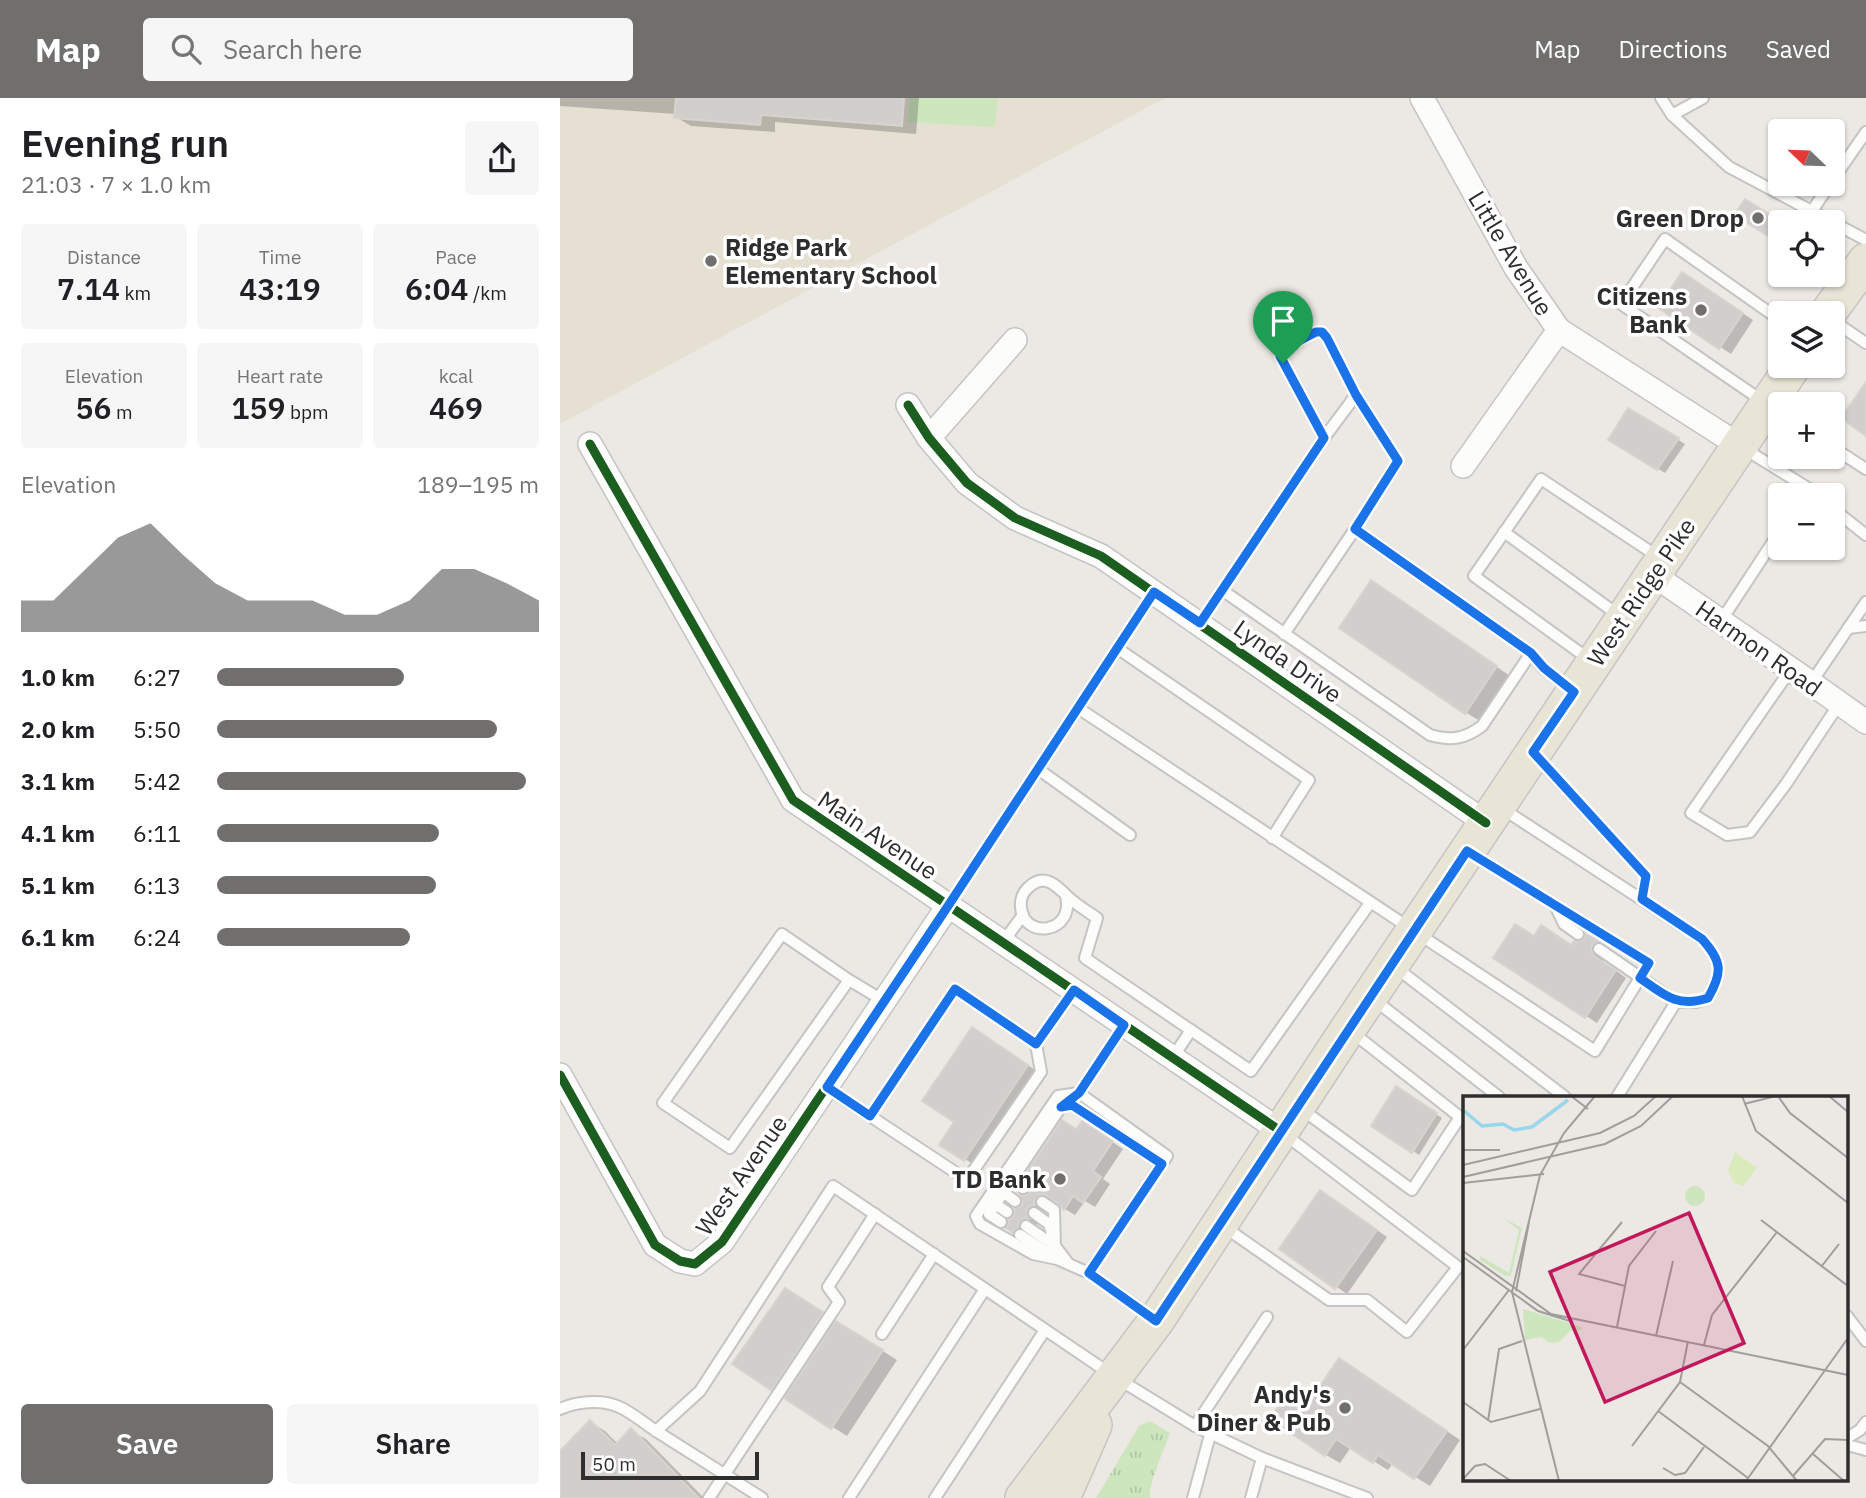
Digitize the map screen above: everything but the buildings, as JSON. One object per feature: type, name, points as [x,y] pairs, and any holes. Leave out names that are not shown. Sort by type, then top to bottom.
[{"type":"main road","points":[[1837,301],[1866,261]]},
{"type":"main road","name":"West Ridge Pike","points":[[1023,1498],[1156,1321],[1657,567],[1740,446],[1768,414]]},
{"type":"main road","name":"West Ridge Pike","points":[[1062,1498],[1115,1377]]},
{"type":"street","name":"Little Avenue","points":[[1422,98],[1516,268],[1559,330],[1740,446]]},
{"type":"street","points":[[1464,466],[1559,330]]},
{"type":"street","points":[[929,438],[1014,340]]},
{"type":"street","name":"Lynda Drive","points":[[908,405],[929,438],[967,483],[1015,518],[1101,556],[1492,814]]},
{"type":"street","name":"Main Avenue","points":[[590,444],[793,800],[1173,1057],[1290,1119]]},
{"type":"street","name":"Harmon Road","points":[[1657,567],[1721,621],[1866,722]]},
{"type":"street","name":"West Avenue","points":[[560,1075],[655,1245],[680,1261],[695,1264],[722,1242],[948,906]]},
{"type":"lane","points":[[1661,98],[1672,115],[1729,167],[1810,210]]},
{"type":"lane","points":[[1672,115],[1703,98]]},
{"type":"lane","points":[[1845,162],[1866,132]]},
{"type":"lane","points":[[1845,229],[1866,240]]},
{"type":"lane","points":[[1768,312],[1665,239],[1621,304],[1768,405]]},
{"type":"lane","points":[[1845,329],[1866,343]]},
{"type":"lane","points":[[1284,634],[1398,461],[1356,395],[1327,338],[1322,332],[1316,332],[1283,349],[1280,356],[1324,438]]},
{"type":"lane","points":[[1200,623],[1324,438],[1356,395]]},
{"type":"lane","points":[[1740,446],[1794,483]]},
{"type":"lane","points":[[1845,455],[1866,469]]},
{"type":"lane","points":[[1593,662],[1474,576],[1541,479],[1657,567]]},
{"type":"lane","points":[[1845,518],[1866,535]]},
{"type":"lane","points":[[1355,529],[1531,653],[1544,668],[1574,692]]},
{"type":"lane","points":[[1504,532],[1623,619]]},
{"type":"lane","points":[[1721,621],[1768,549]]},
{"type":"lane","points":[[1222,590],[1430,735],[1443,739],[1458,739],[1471,735],[1482,726],[1531,653]]},
{"type":"lane","points":[[948,906],[1154,592]]},
{"type":"lane","points":[[1811,683],[1866,602]]},
{"type":"lane","points":[[1848,628],[1866,626]]},
{"type":"lane","points":[[1117,648],[1309,780],[1272,838]]},
{"type":"lane","points":[[1791,669],[1691,813],[1727,835],[1750,832],[1786,784],[1839,704]]},
{"type":"lane","points":[[1078,708],[1595,1051],[1649,963],[1467,851]]},
{"type":"lane","points":[[1533,752],[1646,876],[1642,899]]},
{"type":"lane","points":[[1038,769],[1130,835]]},
{"type":"lane","points":[[1492,814],[1642,899],[1702,939],[1716,956],[1719,964],[1718,975],[1708,998],[1696,1002],[1676,1002],[1599,949]]},
{"type":"lane","points":[[1066,895],[1067,914],[1062,922],[1045,929],[1035,928],[1027,923],[1020,906],[1027,889],[1044,881],[1061,888],[1066,895],[1097,918],[1085,958],[1251,1071],[1370,903]]},
{"type":"lane","points":[[1555,905],[1564,924],[1578,934]]},
{"type":"lane","points":[[1003,942],[1023,915]]},
{"type":"lane","points":[[849,980],[730,1148],[663,1103],[782,933],[884,1001]]},
{"type":"lane","points":[[1392,964],[1564,1096]]},
{"type":"lane","points":[[870,1116],[955,989],[1036,1044]]},
{"type":"lane","points":[[827,1087],[967,1180],[1041,1072],[1036,1044],[1074,990]]},
{"type":"lane","points":[[1370,996],[1498,1096]]},
{"type":"lane","points":[[1618,1096],[1676,1002]]},
{"type":"lane","points":[[1004,1217],[989,1214],[1061,1107],[1079,1093],[1124,1025]]},
{"type":"lane","points":[[1290,1119],[1412,1190],[1460,1117],[1348,1029]]},
{"type":"lane","points":[[1173,1057],[1191,1030]]},
{"type":"lane","points":[[1156,1321],[1089,1273],[1057,1259],[1033,1254],[980,1224],[976,1216],[1058,1096],[1079,1093],[1165,1160]]},
{"type":"lane","points":[[1061,1107],[1072,1105],[1165,1160]]},
{"type":"lane","points":[[1220,1224],[1329,1300],[1367,1300],[1407,1332],[1458,1266],[1290,1119]]},
{"type":"lane","points":[[1089,1273],[1165,1160]]},
{"type":"lane","points":[[1011,1180],[1023,1188]]},
{"type":"lane","points":[[656,1432],[700,1391],[833,1186],[1115,1377],[1195,1426],[1262,1458],[1367,1498]]},
{"type":"lane","points":[[1003,1192],[1015,1200]]},
{"type":"lane","points":[[1042,1202],[1054,1210],[1055,1246]]},
{"type":"lane","points":[[1034,1213],[1049,1224],[1055,1246],[1070,1265]]},
{"type":"lane","points":[[709,1498],[839,1302],[828,1287],[875,1214]]},
{"type":"lane","points":[[1055,1246],[1023,1230],[1057,1259]]},
{"type":"lane","points":[[882,1334],[934,1254]]},
{"type":"lane","points":[[849,1498],[985,1289]]},
{"type":"lane","points":[[1195,1426],[1267,1317]]},
{"type":"lane","points":[[1848,1317],[1866,1341]]},
{"type":"lane","points":[[935,1498],[1045,1330]]},
{"type":"lane","points":[[560,1409],[593,1402],[616,1405],[762,1498]]},
{"type":"lane","points":[[1848,1437],[1860,1430],[1866,1422]]},
{"type":"lane","points":[[1193,1498],[1210,1434]]},
{"type":"lane","points":[[1848,1445],[1866,1450]]},
{"type":"lane","points":[[1251,1498],[1262,1458]]},
{"type":"shaded area","name":"Ridge Park Elementary School","points":[[560,98],[1165,98],[560,424]]},
{"type":"green space","points":[[910,98],[998,98],[995,127],[907,122]]},
{"type":"green space","points":[[1148,1422],[1170,1433],[1154,1475],[1150,1498],[1096,1498],[1139,1426]]},
{"type":"cycle path","points":[[908,405],[929,438],[967,483],[1015,518],[1101,556],[1486,823]]},
{"type":"cycle path","points":[[590,444],[793,800],[1282,1132]]},
{"type":"cycle path","points":[[560,1075],[655,1245],[680,1261],[695,1264],[722,1242],[948,906]]},
{"type":"place","name":"Green Drop","points":[[1758,218]]},
{"type":"place","name":"Ridge Park Elementary School","points":[[711,261]]},
{"type":"place","name":"Citizens Bank","points":[[1701,310]]},
{"type":"place","name":"TD Bank","points":[[1060,1179]]},
{"type":"place","name":"Andy's Diner & Pub","points":[[1345,1408]]},
{"type":"route","points":[[1316,332],[1322,332],[1327,338],[1356,395],[1398,461],[1355,529],[1531,653],[1544,668],[1574,692],[1533,752],[1646,876],[1642,899],[1709,946],[1719,964],[1718,975],[1708,998],[1696,1002],[1676,1002],[1640,978],[1649,963],[1467,851],[1156,1321],[1089,1273],[1162,1164],[1072,1105],[1061,1107],[1079,1093],[1124,1025],[1074,990],[1036,1044],[955,989],[870,1116],[827,1087],[1154,592],[1200,623],[1324,438],[1283,363],[1280,356],[1283,349],[1316,332]]}]
